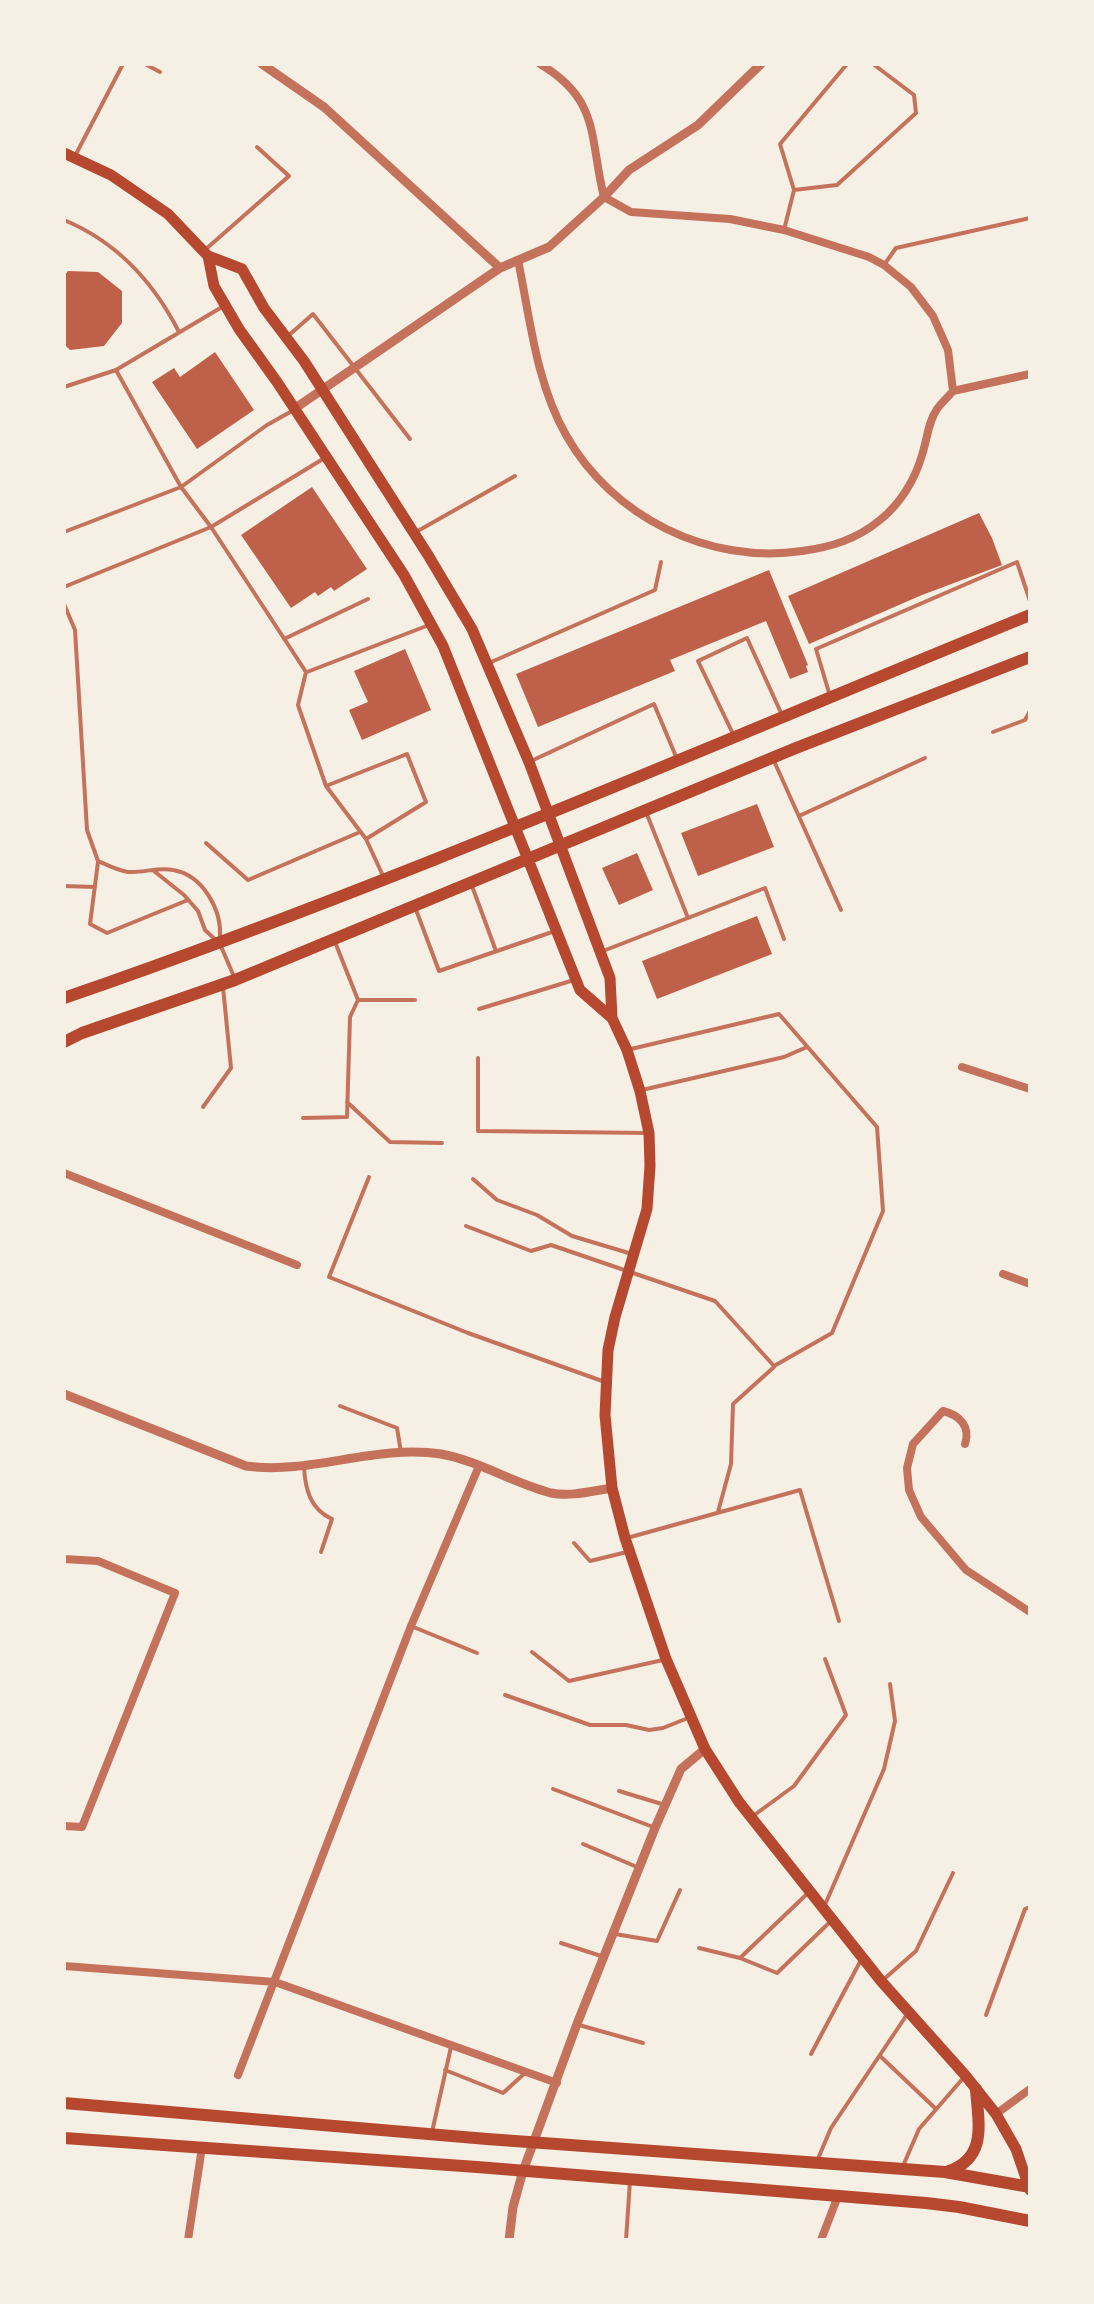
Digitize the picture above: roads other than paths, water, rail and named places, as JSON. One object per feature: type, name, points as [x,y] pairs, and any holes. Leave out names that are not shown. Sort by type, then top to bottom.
[{"type":"main road","points":[[69,155],[111,175],[168,214],[206,253],[242,269],[264,308],[322,390],[472,629],[529,762],[610,978],[612,1018],[627,1050],[649,1133],[647,1209],[615,1317],[605,1382],[605,1428],[612,1488],[625,1538],[666,1659],[705,1749],[751,1818],[881,1981],[996,2114],[1016,2149],[1030,2188]]},
{"type":"main road","points":[[206,253],[214,286],[225,305],[404,575],[431,624],[465,697],[580,990],[612,1018]]},
{"type":"main road","points":[[64,998],[220,944],[385,881],[1030,615]]},
{"type":"main road","points":[[64,1042],[229,982],[773,758],[1030,657]]},
{"type":"main road","points":[[945,2172],[965,2164],[976,2148],[976,2089]]},
{"type":"main road","points":[[64,2103],[945,2172],[1030,2188]]},
{"type":"main road","points":[[64,2138],[838,2196],[959,2207],[1030,2221]]},
{"type":"street","points":[[262,64],[324,107],[500,268]]},
{"type":"street","points":[[540,64],[570,86],[585,110],[594,136],[595,164],[604,197],[631,212],[730,219],[784,230],[853,250],[884,265],[911,287],[933,316],[948,350],[953,391]]},
{"type":"street","points":[[294,409],[500,268],[549,247],[629,170],[698,125],[761,64]]},
{"type":"street","points":[[518,260],[544,380],[567,436],[580,457],[612,493],[651,521],[695,541],[720,548],[769,554],[819,549],[843,543],[858,535],[884,517],[906,490],[922,456],[936,411],[953,391],[1030,374]]},
{"type":"street","points":[[962,1067],[1030,1089]]},
{"type":"street","points":[[64,1173],[297,1265]]},
{"type":"street","points":[[1003,1274],[1030,1284]]},
{"type":"street","points":[[64,1394],[223,1459],[270,1469],[401,1452],[441,1454],[552,1493],[573,1494],[612,1488]]},
{"type":"street","points":[[965,1444],[968,1436],[965,1424],[955,1414],[943,1411],[913,1444],[907,1468],[909,1490],[921,1517],[966,1570],[1030,1612]]},
{"type":"street","points":[[238,2075],[411,1626],[479,1466]]},
{"type":"street","points":[[64,1559],[98,1561],[175,1593],[82,1827],[64,1826]]},
{"type":"street","points":[[509,2240],[513,2207],[523,2171],[603,1957],[681,1769],[705,1749]]},
{"type":"street","points":[[64,1966],[275,1982],[557,2083]]},
{"type":"street","points":[[996,2114],[1030,2089]]},
{"type":"street","points":[[188,2240],[202,2147]]},
{"type":"street","points":[[821,2240],[838,2196]]},
{"type":"lane","points":[[69,155],[123,64]]},
{"type":"lane","points":[[145,64],[160,72]]},
{"type":"lane","points":[[784,230],[794,190],[780,144],[847,64]]},
{"type":"lane","points":[[794,190],[837,185],[916,113],[914,95],[873,64]]},
{"type":"lane","points":[[206,253],[289,176],[257,147]]},
{"type":"lane","points":[[884,265],[896,248],[1030,218]]},
{"type":"lane","points":[[64,220],[92,233],[124,257],[154,290],[179,332]]},
{"type":"lane","points":[[64,387],[116,370],[225,305]]},
{"type":"lane","points":[[286,337],[313,314],[410,439]]},
{"type":"lane","points":[[116,370],[181,487],[211,527],[306,672],[298,705],[326,786],[366,839],[385,881]]},
{"type":"lane","points":[[64,532],[181,487],[294,409]]},
{"type":"lane","points":[[64,587],[211,527],[325,457]]},
{"type":"lane","points":[[414,534],[515,476]]},
{"type":"lane","points":[[487,664],[655,590],[661,562]]},
{"type":"lane","points":[[830,697],[816,649],[1017,562],[1030,601]]},
{"type":"lane","points":[[284,639],[368,599]]},
{"type":"lane","points":[[64,604],[75,630],[87,830],[98,861],[90,924],[107,933],[188,900]]},
{"type":"lane","points":[[306,672],[431,624]]},
{"type":"lane","points":[[735,738],[698,661],[747,638],[783,717]]},
{"type":"lane","points":[[529,762],[654,704],[678,762]]},
{"type":"lane","points":[[993,732],[1025,720],[1030,711]]},
{"type":"lane","points":[[326,786],[407,754],[426,802],[366,839]]},
{"type":"lane","points":[[773,758],[841,910]]},
{"type":"lane","points":[[799,816],[925,758]]},
{"type":"lane","points":[[646,811],[688,918]]},
{"type":"lane","points":[[206,843],[248,880],[361,832]]},
{"type":"lane","points":[[98,861],[127,872],[175,870],[191,878],[216,906],[221,925],[220,944],[229,982],[231,1068],[203,1107]]},
{"type":"lane","points":[[152,869],[198,911],[205,930],[220,944]]},
{"type":"lane","points":[[471,884],[496,951]]},
{"type":"lane","points":[[64,886],[95,887]]},
{"type":"lane","points":[[600,952],[765,888],[784,939]]},
{"type":"lane","points":[[415,907],[439,971],[557,930]]},
{"type":"lane","points":[[303,1118],[347,1117],[350,1017],[358,1000],[334,940]]},
{"type":"lane","points":[[479,1009],[576,979]]},
{"type":"lane","points":[[358,1000],[415,1000]]},
{"type":"lane","points":[[627,1050],[779,1014],[877,1127],[883,1211],[832,1333],[774,1366],[733,1404],[731,1464],[718,1512]]},
{"type":"lane","points":[[640,1091],[784,1057],[808,1047]]},
{"type":"lane","points":[[478,1058],[478,1131],[649,1133]]},
{"type":"lane","points":[[347,1102],[390,1142],[442,1143]]},
{"type":"lane","points":[[369,1177],[329,1277],[468,1333],[605,1382]]},
{"type":"lane","points":[[473,1179],[497,1200],[537,1215],[572,1236],[635,1255]]},
{"type":"lane","points":[[466,1226],[531,1251],[551,1245],[715,1301],[774,1366]]},
{"type":"lane","points":[[340,1406],[397,1428],[401,1452]]},
{"type":"lane","points":[[304,1466],[305,1489],[320,1514],[332,1519],[321,1552]]},
{"type":"lane","points":[[625,1538],[800,1490],[839,1621]]},
{"type":"lane","points":[[574,1543],[590,1561],[629,1551]]},
{"type":"lane","points":[[411,1626],[477,1653]]},
{"type":"lane","points":[[532,1652],[569,1681],[666,1659]]},
{"type":"lane","points":[[751,1818],[794,1786],[846,1715],[825,1659]]},
{"type":"lane","points":[[823,1909],[884,1769],[892,1741],[895,1706],[890,1684]]},
{"type":"lane","points":[[505,1695],[590,1725],[626,1725],[649,1730],[690,1717]]},
{"type":"lane","points":[[553,1789],[655,1828]]},
{"type":"lane","points":[[619,1791],[665,1805]]},
{"type":"lane","points":[[583,1844],[639,1868]]},
{"type":"lane","points":[[881,1981],[916,1951],[953,1873]]},
{"type":"lane","points":[[613,1934],[657,1941],[680,1890]]},
{"type":"lane","points":[[740,1958],[810,1892]]},
{"type":"lane","points":[[986,2015],[1025,1909],[1030,1907]]},
{"type":"lane","points":[[699,1948],[740,1958],[777,1973],[832,1920]]},
{"type":"lane","points":[[561,1943],[603,1957]]},
{"type":"lane","points":[[811,2054],[862,1957]]},
{"type":"lane","points":[[816,2163],[831,2128],[908,2013]]},
{"type":"lane","points":[[577,2024],[643,2043]]},
{"type":"lane","points":[[432,2134],[452,2045]]},
{"type":"lane","points":[[880,2055],[936,2109]]},
{"type":"lane","points":[[445,2070],[503,2093],[527,2072]]},
{"type":"lane","points":[[902,2169],[919,2129],[965,2075]]},
{"type":"lane","points":[[626,2240],[630,2179]]}]
